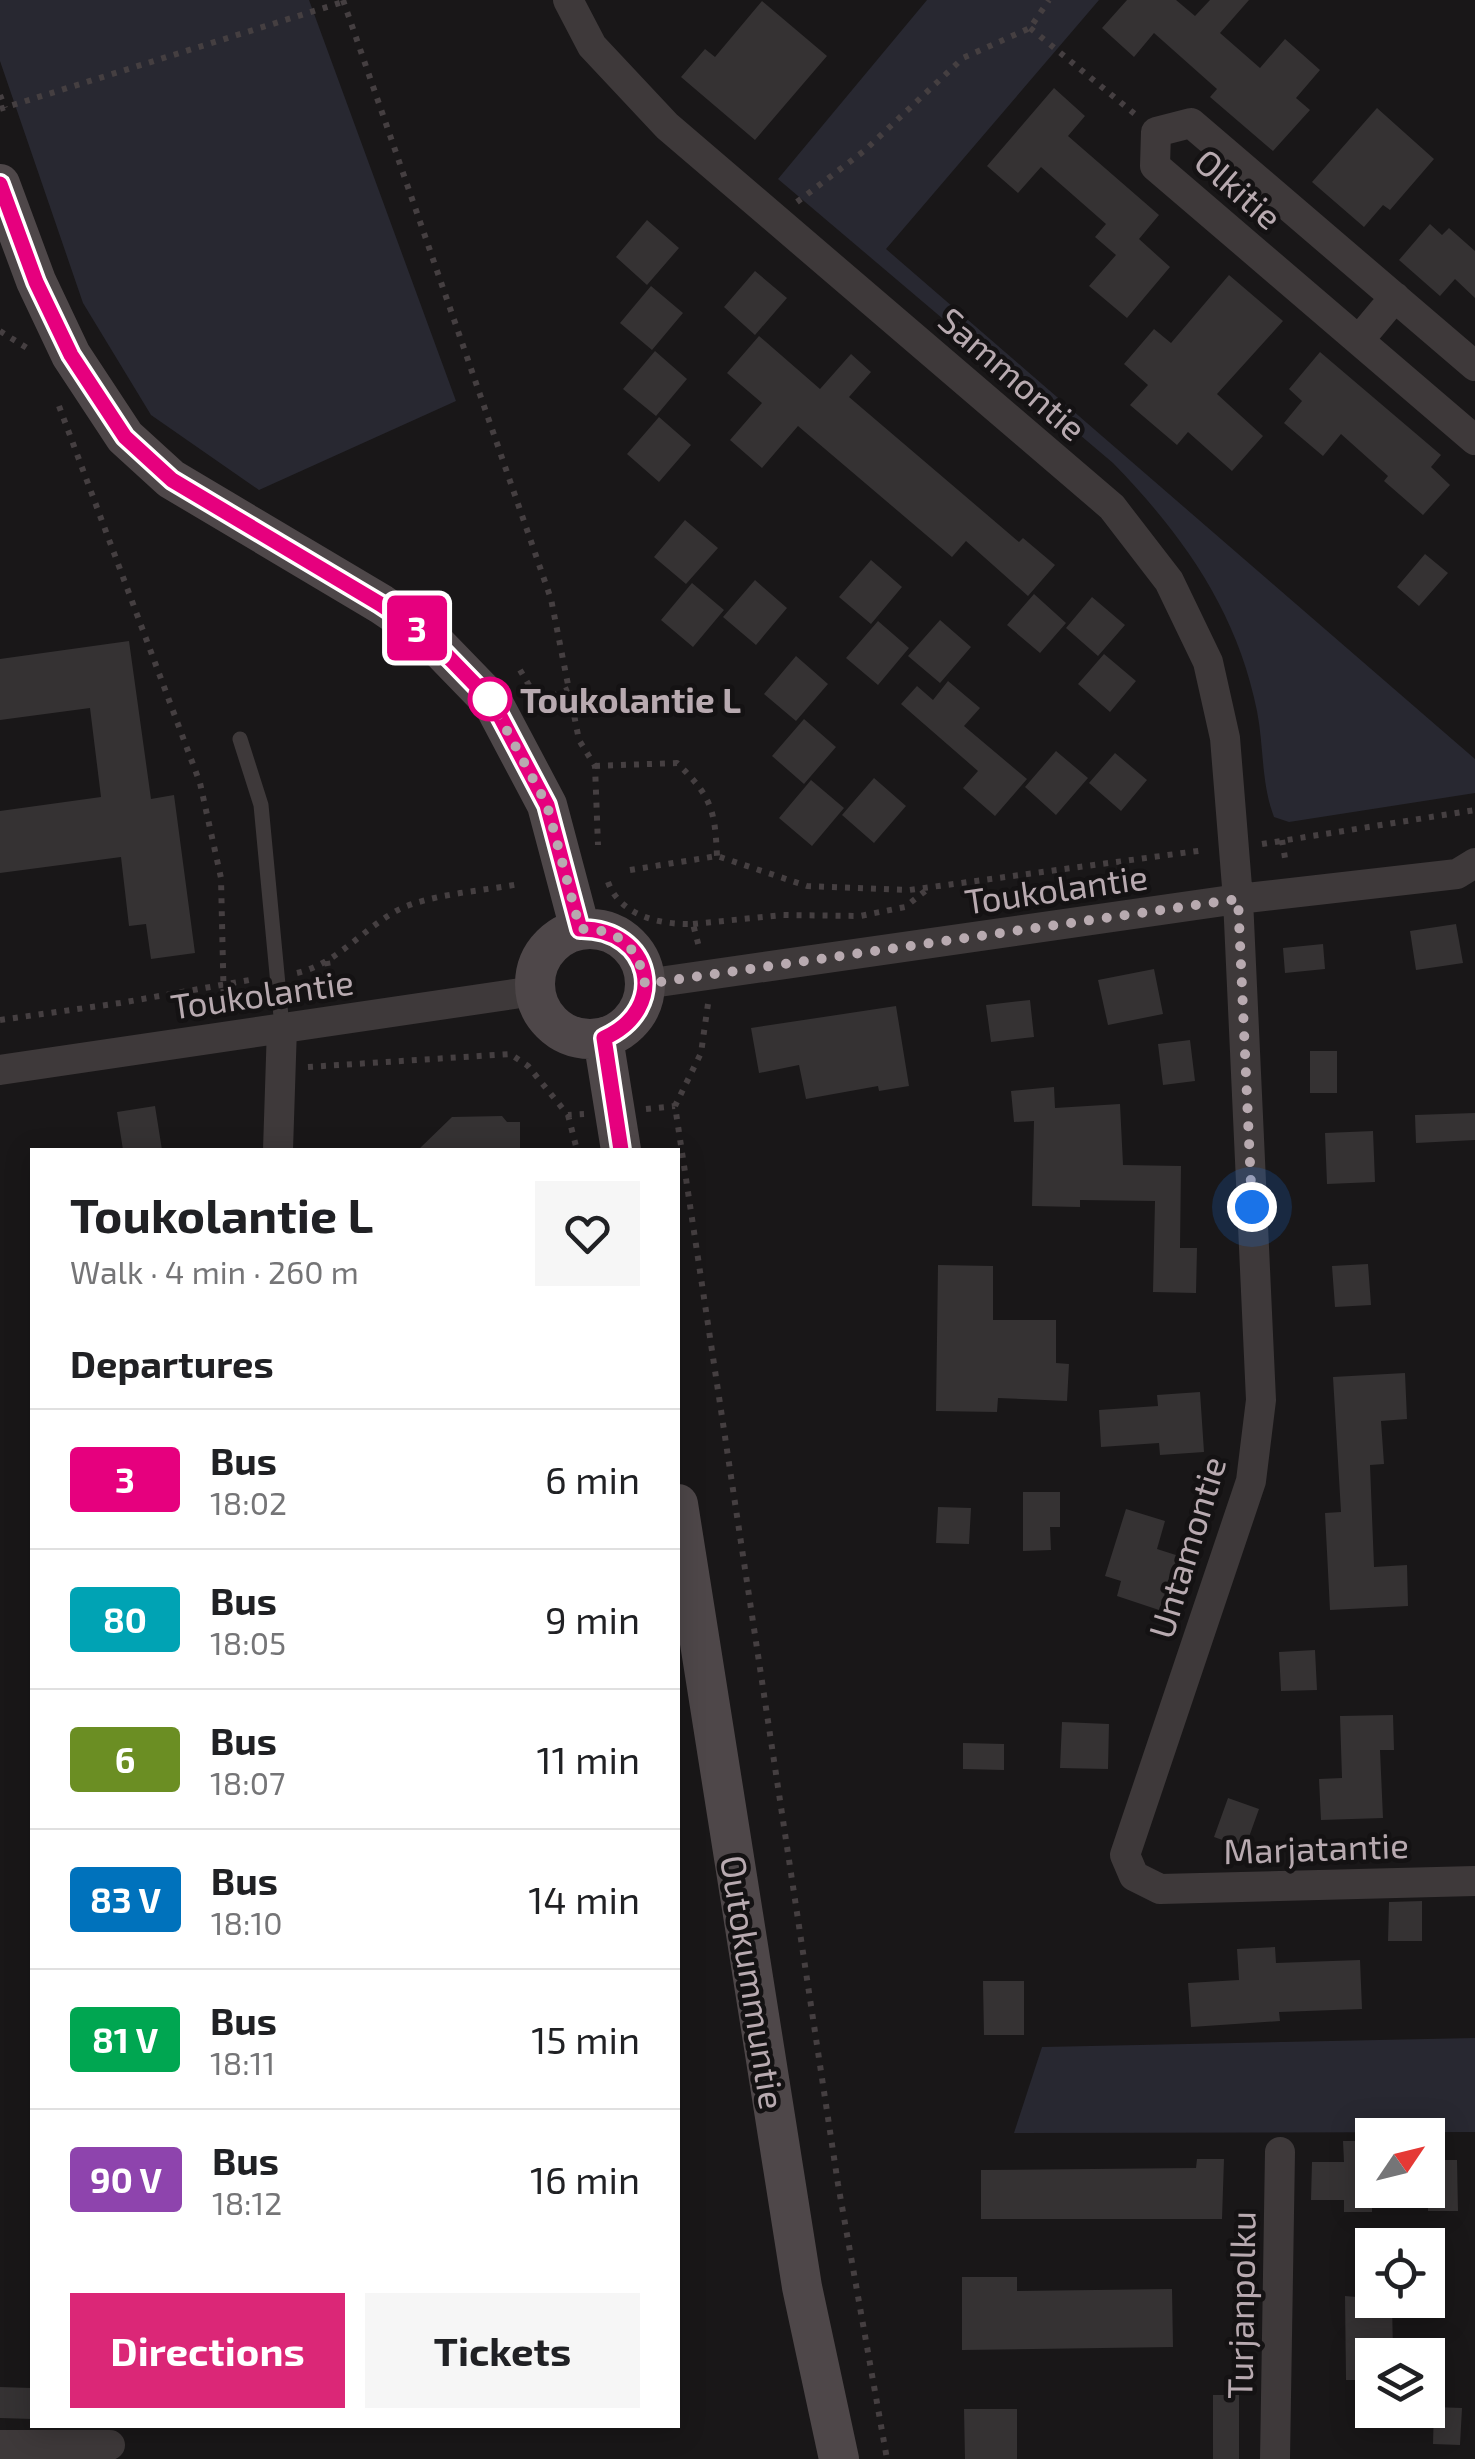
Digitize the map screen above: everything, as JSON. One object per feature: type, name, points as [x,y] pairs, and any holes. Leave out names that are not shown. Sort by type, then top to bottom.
[{"type":"main road","points":[[0,184],[36,282],[71,355],[125,437],[172,480],[428,636],[493,703],[547,805],[580,929]]},
{"type":"main road","points":[[600,928],[618,935],[632,948],[642,964],[645,984],[634,1018],[604,1038],[585,1039],[551,1024],[540,1009],[534,974],[550,944],[564,934],[600,928]]},
{"type":"main road","points":[[604,1038],[621,1148]]},
{"type":"main road","name":"Outokummuntie","points":[[680,1517],[802,2287],[839,2459]]},
{"type":"street","name":"Sammontie","points":[[568,0],[592,46],[667,126],[1112,507],[1169,581],[1208,662],[1225,738],[1238,899]]},
{"type":"street","name":"Olkitie","points":[[1475,366],[1192,122],[1156,132],[1155,166],[1475,440]]},
{"type":"street","points":[[1359,340],[1395,297]]},
{"type":"street","name":"Toukolantie","points":[[645,984],[1238,899],[1456,874],[1475,863]]},
{"type":"street","name":"Untamontie","points":[[1160,1889],[1134,1876],[1125,1855],[1252,1481],[1261,1400],[1238,899]]},
{"type":"street","name":"Toukolantie","points":[[0,1070],[534,991]]},
{"type":"street","points":[[278,1148],[282,1027]]},
{"type":"street","name":"Marjatantie","points":[[1160,1889],[1475,1880]]},
{"type":"street","name":"Turjanpolku","points":[[1276,2459],[1280,2152]]},
{"type":"street","points":[[0,2445],[110,2443]]},
{"type":"lane","points":[[240,739],[261,806],[282,1027]]},
{"type":"path","points":[[792,206],[864,151],[963,58],[1030,28],[1049,0]]},
{"type":"path","points":[[0,94],[2,108],[343,1],[551,600],[578,740],[595,766],[598,847],[602,860]]},
{"type":"path","points":[[1030,28],[1156,132]]},
{"type":"path","points":[[0,330],[41,357]]},
{"type":"path","points":[[520,670],[539,702],[568,689]]},
{"type":"path","points":[[595,766],[677,763],[702,787],[715,819],[718,856]]},
{"type":"path","points":[[630,870],[718,856],[807,886],[909,890],[1475,810]]},
{"type":"path","points":[[606,874],[610,888],[625,906],[664,924],[783,914],[860,916],[905,907],[930,887]]},
{"type":"path","points":[[694,924],[709,1012],[701,1053],[674,1106],[838,2184],[887,2459]]},
{"type":"path","points":[[568,1115],[576,1148]]},
{"type":"shaded area","points":[[0,0],[309,0],[456,401],[259,490],[151,415],[83,303],[0,61]]},
{"type":"shaded area","points":[[927,0],[1099,0],[886,249],[1475,759],[1475,793],[1289,822],[1274,817],[1257,711],[1236,640],[1204,576],[1162,518],[1113,463],[778,179]]},
{"type":"shaded area","points":[[1475,2038],[1475,2132],[1445,2132],[1445,2118],[1355,2118],[1355,2132],[1014,2133],[1042,2047]]},
{"type":"building","points":[[1127,0],[1176,0],[1195,16],[1210,0],[1249,0],[1220,33],[1260,68],[1285,39],[1320,70],[1296,98],[1310,110],[1273,151],[1210,97],[1217,89],[1154,33],[1134,57],[1102,28]]},
{"type":"building","points":[[762,1],[827,56],[755,140],[681,77],[705,49],[715,57]]},
{"type":"building","points":[[1054,88],[1085,116],[1068,136],[1159,215],[1139,239],[1170,267],[1127,318],[1089,286],[1116,255],[1095,237],[1106,224],[1041,167],[1018,193],[987,166]]},
{"type":"building","points":[[1377,108],[1434,159],[1390,210],[1383,205],[1364,227],[1312,182]]},
{"type":"building","points":[[647,220],[679,248],[647,285],[616,257]]},
{"type":"building","points":[[1430,224],[1442,235],[1449,228],[1475,251],[1475,298],[1455,279],[1440,296],[1399,260]]},
{"type":"building","points":[[755,271],[787,298],[755,335],[724,307]]},
{"type":"building","points":[[1229,275],[1283,321],[1217,394],[1263,436],[1232,471],[1188,432],[1177,445],[1130,405],[1148,385],[1124,364],[1154,329],[1171,343]]},
{"type":"building","points":[[651,286],[683,313],[652,350],[620,323]]},
{"type":"building","points":[[759,336],[820,389],[851,354],[871,372],[849,397],[1019,542],[1023,538],[1055,565],[1028,596],[966,541],[952,557],[798,426],[762,468],[730,440],[762,403],[727,373]]},
{"type":"building","points":[[655,351],[687,379],[656,416],[623,389]]},
{"type":"building","points":[[1320,352],[1441,455],[1431,467],[1450,485],[1423,515],[1384,481],[1388,476],[1341,434],[1323,456],[1284,423],[1302,401],[1289,389]]},
{"type":"building","points":[[659,417],[691,445],[659,482],[627,454]]},
{"type":"building","points":[[685,520],[718,548],[686,584],[654,557]]},
{"type":"building","points":[[1425,554],[1448,573],[1419,606],[1397,587]]},
{"type":"building","points":[[871,560],[902,587],[871,624],[839,597]]},
{"type":"building","points":[[755,580],[787,608],[756,645],[723,617]]},
{"type":"building","points":[[692,583],[724,610],[693,647],[661,620]]},
{"type":"building","points":[[1034,594],[1066,623],[1040,653],[1007,625]]},
{"type":"building","points":[[1092,597],[1125,625],[1098,656],[1066,628]]},
{"type":"building","points":[[940,620],[971,647],[940,683],[908,656]]},
{"type":"building","points":[[878,621],[909,648],[878,685],[846,658]]},
{"type":"building","points":[[129,641],[151,799],[174,795],[195,953],[151,959],[146,924],[129,926],[121,857],[0,873],[0,811],[101,797],[90,708],[0,720],[0,659]]},
{"type":"building","points":[[1104,654],[1136,681],[1110,712],[1078,684]]},
{"type":"building","points":[[796,656],[828,684],[796,721],[764,694]]},
{"type":"building","points":[[948,681],[980,708],[964,726],[1027,779],[995,816],[963,788],[978,771],[901,704],[917,686],[933,700]]},
{"type":"building","points":[[804,719],[836,747],[804,784],[772,756]]},
{"type":"building","points":[[1056,751],[1088,778],[1056,815],[1025,787]]},
{"type":"building","points":[[1115,753],[1147,780],[1121,811],[1089,783]]},
{"type":"building","points":[[874,778],[906,806],[874,843],[842,815]]},
{"type":"building","points":[[811,780],[844,808],[812,846],[779,818]]},
{"type":"building","points":[[1456,924],[1463,963],[1416,970],[1410,931]]},
{"type":"building","points":[[1323,944],[1325,969],[1285,973],[1283,948]]},
{"type":"building","points":[[1154,969],[1163,1014],[1108,1025],[1098,980]]},
{"type":"building","points":[[1030,1000],[1034,1037],[991,1042],[986,1005]]},
{"type":"building","points":[[896,1006],[909,1086],[879,1091],[878,1086],[806,1099],[799,1065],[759,1073],[751,1028]]},
{"type":"building","points":[[1190,1040],[1195,1081],[1163,1085],[1158,1044]]},
{"type":"building","points":[[1310,1051],[1337,1051],[1337,1093],[1310,1093]]},
{"type":"building","points":[[1054,1087],[1055,1108],[1120,1104],[1123,1165],[1181,1166],[1180,1248],[1197,1248],[1196,1293],[1153,1292],[1155,1201],[1080,1200],[1080,1207],[1032,1206],[1034,1121],[1014,1122],[1011,1091]]},
{"type":"building","points":[[155,1106],[162,1148],[123,1148],[117,1112]]},
{"type":"building","points":[[1475,1113],[1475,1140],[1416,1143],[1415,1115]]},
{"type":"building","points":[[502,1116],[507,1122],[520,1122],[520,1148],[420,1148],[452,1117]]},
{"type":"building","points":[[1373,1131],[1375,1182],[1327,1184],[1325,1133]]},
{"type":"building","points":[[1368,1264],[1371,1305],[1335,1307],[1332,1266]]},
{"type":"building","points":[[938,1265],[993,1266],[993,1320],[1056,1320],[1056,1363],[1069,1364],[1067,1401],[998,1398],[997,1412],[936,1411]]},
{"type":"building","points":[[1405,1373],[1407,1419],[1381,1421],[1384,1464],[1370,1465],[1374,1567],[1407,1565],[1408,1606],[1330,1610],[1325,1513],[1341,1512],[1333,1377]]},
{"type":"building","points":[[1200,1392],[1204,1452],[1160,1455],[1159,1443],[1101,1447],[1099,1410],[1158,1406],[1157,1395]]},
{"type":"building","points":[[1023,1492],[1060,1492],[1060,1527],[1050,1527],[1051,1550],[1023,1551]]},
{"type":"building","points":[[938,1507],[971,1508],[969,1544],[936,1543]]},
{"type":"building","points":[[1126,1509],[1165,1521],[1157,1549],[1179,1556],[1162,1611],[1117,1596],[1121,1581],[1105,1576]]},
{"type":"building","points":[[1315,1650],[1317,1690],[1281,1691],[1279,1652]]},
{"type":"building","points":[[1393,1715],[1394,1750],[1380,1750],[1383,1818],[1321,1820],[1319,1779],[1342,1778],[1340,1716]]},
{"type":"building","points":[[1062,1722],[1109,1724],[1108,1769],[1060,1768]]},
{"type":"building","points":[[963,1743],[1004,1744],[1004,1770],[963,1769]]},
{"type":"building","points":[[1228,1798],[1259,1809],[1245,1848],[1214,1837]]},
{"type":"building","points":[[1422,1901],[1422,1941],[1388,1941],[1389,1902]]},
{"type":"building","points":[[1275,1947],[1276,1963],[1360,1960],[1362,2009],[1279,2012],[1280,2021],[1191,2027],[1188,1983],[1239,1980],[1237,1949]]},
{"type":"building","points":[[983,1981],[1024,1981],[1024,2035],[984,2035]]},
{"type":"building","points":[[1343,2141],[1355,2141],[1355,2208],[1372,2208],[1372,2212],[1344,2212],[1344,2200],[1311,2200],[1312,2162],[1344,2162]]},
{"type":"building","points":[[1197,2159],[1224,2159],[1222,2219],[981,2219],[981,2170],[1196,2168]]},
{"type":"building","points":[[1445,2160],[1457,2160],[1458,2211],[1428,2211],[1445,2208]]},
{"type":"building","points":[[962,2277],[1017,2277],[1017,2291],[1172,2289],[1173,2347],[962,2350]]},
{"type":"building","points":[[1345,2296],[1355,2297],[1355,2318],[1392,2318],[1393,2338],[1355,2338],[1355,2380],[1346,2380]]},
{"type":"building","points":[[0,2387],[30,2388],[30,2419],[0,2418]]},
{"type":"building","points":[[1213,2395],[1239,2395],[1239,2459],[1213,2459]]},
{"type":"building","points":[[1445,2407],[1462,2408],[1460,2445],[1433,2444],[1433,2428],[1445,2428]]},
{"type":"building","points":[[964,2409],[1017,2409],[1017,2459],[965,2459]]},
{"type":"bus line","name":"3","points":[[0,184],[36,282],[71,355],[125,437],[172,480],[428,636],[493,703],[547,805],[580,929],[600,928],[618,935],[642,964],[645,984],[634,1018],[604,1038],[621,1148]]},
{"type":"place","name":"Toukolantie L","points":[[490,699]]},
{"type":"route","points":[[490,699],[547,805],[580,929],[600,928],[618,935],[642,964],[645,984],[1238,899],[1252,1207]]}]
